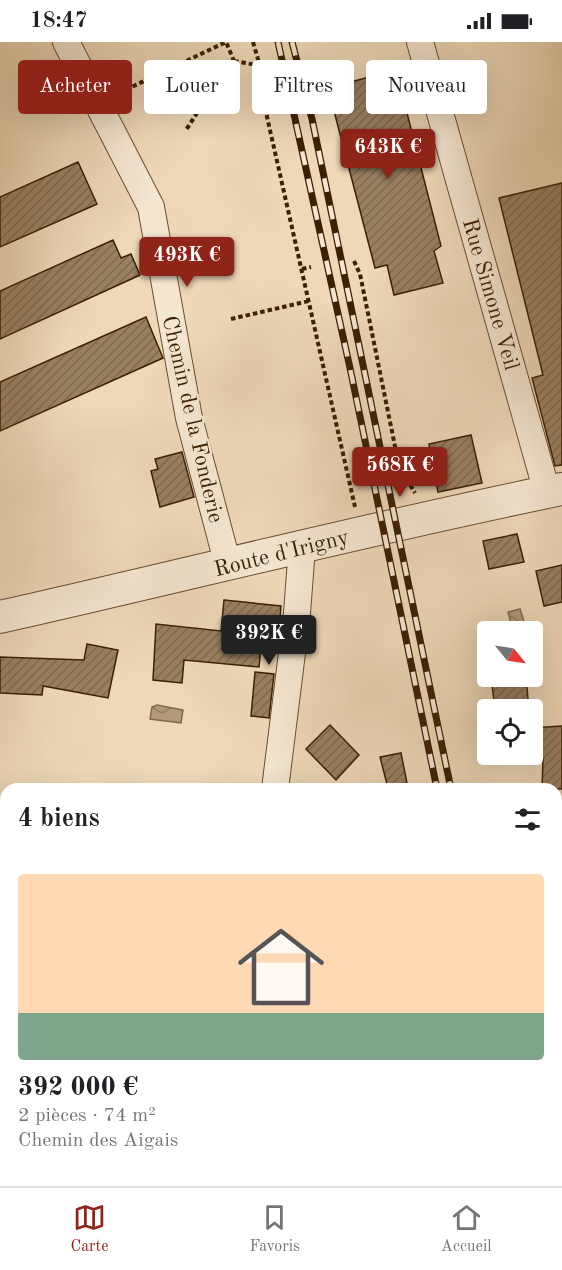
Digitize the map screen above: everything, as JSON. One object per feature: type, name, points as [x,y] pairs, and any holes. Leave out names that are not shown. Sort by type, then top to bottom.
[{"type":"street","name":"Chemin de la Fonderie","points":[[66,42],[151,207],[189,417],[228,565]]},
{"type":"street","name":"Rue Simone Veil","points":[[420,42],[554,490]]},
{"type":"street","name":"Route d'Irigny","points":[[0,617],[361,532],[554,490]]},
{"type":"street","points":[[276,783],[297,614],[302,547]]},
{"type":"path","points":[[188,60],[226,42],[233,60]]},
{"type":"path","points":[[253,42],[264,80],[263,99],[361,532]]},
{"type":"path","points":[[186,130],[196,114]]},
{"type":"path","points":[[354,261],[360,274],[399,466],[430,517]]},
{"type":"path","points":[[302,269],[311,267]]},
{"type":"path","points":[[231,319],[309,302]]},
{"type":"water","points":[[520,609],[524,621],[510,621],[508,612]]},
{"type":"water","points":[[157,705],[183,710],[181,723],[150,719],[152,707]]},
{"type":"building","points":[[366,78],[366,114],[407,114],[441,246],[434,251],[443,283],[394,295],[387,265],[375,268],[335,114],[354,114],[354,81]]},
{"type":"building","points":[[78,162],[97,204],[0,247],[0,197]]},
{"type":"building","points":[[562,183],[562,465],[555,466],[532,378],[543,375],[499,198]]},
{"type":"building","points":[[113,240],[121,258],[131,254],[140,275],[0,339],[0,291]]},
{"type":"building","points":[[146,317],[163,358],[0,431],[0,382]]},
{"type":"building","points":[[471,435],[482,483],[438,492],[429,444]]},
{"type":"building","points":[[182,452],[194,497],[160,507],[151,471],[158,469],[155,459]]},
{"type":"building","points":[[517,534],[524,562],[489,569],[483,541]]},
{"type":"building","points":[[562,565],[562,602],[544,606],[536,571]]},
{"type":"building","points":[[224,600],[281,606],[279,629],[263,628],[259,667],[184,660],[182,683],[153,680],[156,624],[221,631]]},
{"type":"building","points":[[87,644],[118,650],[108,698],[43,686],[42,695],[0,693],[0,657],[84,660]]},
{"type":"building","points":[[255,672],[274,674],[269,718],[251,716]]},
{"type":"building","points":[[492,687],[527,687],[528,699],[494,699]]},
{"type":"building","points":[[330,725],[359,755],[336,780],[306,749]]},
{"type":"building","points":[[562,726],[562,783],[542,783],[543,727]]},
{"type":"building","points":[[401,753],[407,783],[387,783],[380,757]]},
{"type":"railway","points":[[278,42],[350,368],[436,783]]},
{"type":"railway","points":[[292,42],[312,119],[450,783]]}]
